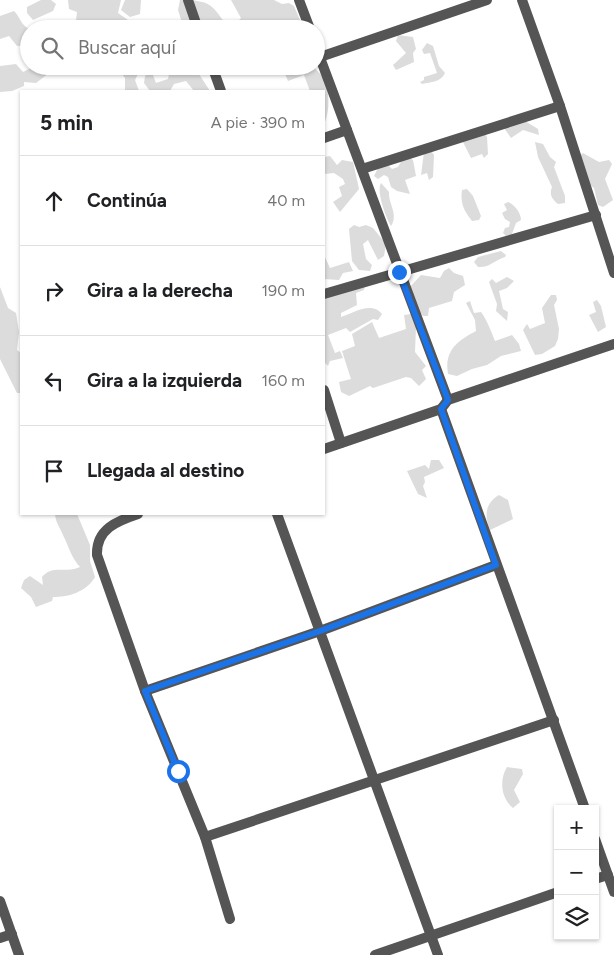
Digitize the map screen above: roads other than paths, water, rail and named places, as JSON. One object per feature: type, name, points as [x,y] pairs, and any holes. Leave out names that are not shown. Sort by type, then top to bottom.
[{"type":"street","points":[[188,0],[195,20]]},
{"type":"street","points":[[299,0],[307,20]]},
{"type":"street","points":[[325,50],[487,0]]},
{"type":"street","points":[[522,0],[560,106],[614,273]]},
{"type":"street","points":[[325,70],[448,400]]},
{"type":"street","points":[[215,75],[221,90]]},
{"type":"street","points":[[362,169],[560,106]]},
{"type":"street","points":[[325,138],[348,130]]},
{"type":"street","points":[[325,294],[596,215]]},
{"type":"street","points":[[325,449],[441,409],[448,400],[614,344]]},
{"type":"street","points":[[325,393],[341,443]]},
{"type":"street","points":[[441,409],[584,805]]},
{"type":"street","points":[[135,515],[118,521],[108,528],[98,540],[97,555],[145,691],[205,837],[230,919]]},
{"type":"street","points":[[277,515],[438,955]]},
{"type":"street","points":[[145,691],[320,631],[496,565]]},
{"type":"street","points":[[205,837],[554,720]]},
{"type":"street","points":[[599,850],[614,892]]},
{"type":"street","points":[[599,878],[608,875]]},
{"type":"street","points":[[375,955],[554,893]]},
{"type":"street","points":[[0,901],[19,955]]},
{"type":"street","points":[[0,938],[12,934]]}]
